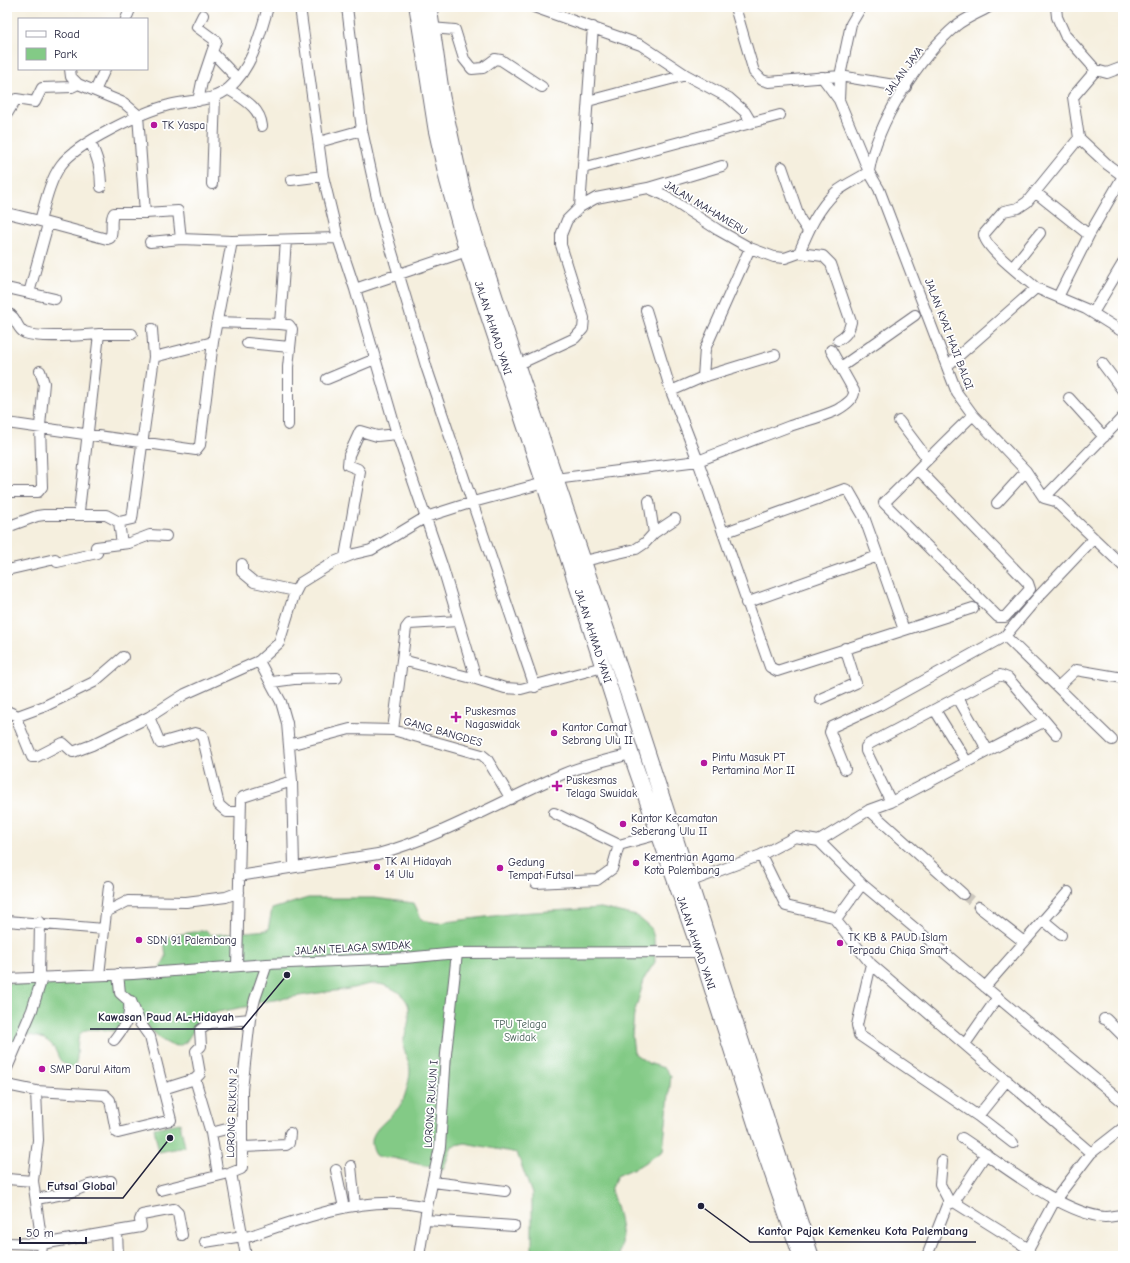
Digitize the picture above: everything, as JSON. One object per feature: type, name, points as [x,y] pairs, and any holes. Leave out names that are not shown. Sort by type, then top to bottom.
[{"type":"highway","name":"JALAN AHMAD YANI","points":[[417,7],[436,129],[447,179],[467,251],[549,481],[584,561],[689,882],[706,952],[762,1144],[802,1256]]},
{"type":"highway","name":"JALAN AHMAD YANI","points":[[429,7],[442,97],[467,211],[517,365],[549,481],[631,754],[659,834],[706,952]]},
{"type":"street","points":[[126,18],[131,7]]},
{"type":"street","points":[[30,293],[36,274],[49,190],[62,164],[90,142],[138,115],[170,104],[198,101],[216,96],[228,89],[249,61],[259,41],[268,7]]},
{"type":"street","points":[[300,7],[323,176],[338,238],[355,289],[398,434],[426,517],[476,679]]},
{"type":"street","points":[[347,7],[362,130],[380,212],[427,369],[535,687]]},
{"type":"street","points":[[534,7],[641,45],[686,75],[729,98],[745,112],[751,122]]},
{"type":"street","points":[[734,7],[754,72],[762,80],[769,82],[840,76],[906,87]]},
{"type":"street","points":[[839,100],[840,76],[851,24],[861,7]]},
{"type":"street","name":"JALAN JAYA","points":[[869,172],[877,140],[890,111],[922,63],[958,25],[989,7]]},
{"type":"street","points":[[1056,7],[1057,17],[1065,35],[1096,70],[1107,73],[1123,67]]},
{"type":"street","points":[[198,101],[202,82],[216,41],[197,27],[202,15]]},
{"type":"street","points":[[580,207],[593,27]]},
{"type":"street","points":[[431,28],[455,30],[464,59],[472,69],[483,68],[494,59],[501,60],[542,87]]},
{"type":"street","points":[[212,52],[237,78]]},
{"type":"street","points":[[70,70],[71,77],[78,84],[124,103],[138,115],[144,213]]},
{"type":"street","points":[[95,91],[105,70]]},
{"type":"street","points":[[1058,297],[1089,235],[1123,176],[1108,165],[1079,138],[1073,97],[1096,70]]},
{"type":"street","points":[[588,101],[686,75]]},
{"type":"street","points":[[822,77],[839,100]]},
{"type":"street","points":[[8,108],[16,99],[34,102],[42,88],[72,87],[78,84]]},
{"type":"street","points":[[228,89],[256,110],[260,115],[262,126]]},
{"type":"street","points":[[212,184],[216,96]]},
{"type":"street","name":"JALAN KYAI HAJI BALQI","points":[[839,100],[869,172],[879,189],[957,393],[973,415],[1026,471],[1044,498],[1055,501],[1123,566]]},
{"type":"street","points":[[583,168],[780,115]]},
{"type":"street","points":[[319,142],[362,130]]},
{"type":"street","points":[[1079,138],[1023,205],[1002,213],[984,234],[985,240],[993,250],[1036,288],[1093,313],[1123,332]]},
{"type":"street","points":[[90,142],[99,164],[101,187]]},
{"type":"street","points":[[648,188],[722,166]]},
{"type":"street","points":[[782,167],[800,219],[808,231]]},
{"type":"street","points":[[799,254],[808,231],[824,204],[837,192],[869,172]]},
{"type":"street","points":[[291,180],[323,176]]},
{"type":"street","name":"JALAN MAHAMERU","points":[[517,365],[575,338],[583,329],[584,318],[561,246],[561,235],[567,220],[580,207],[596,198],[648,188],[664,195],[718,230],[750,248],[774,257],[785,258],[799,254],[823,256],[831,264],[851,322],[849,330],[838,340]]},
{"type":"street","points":[[1035,192],[1089,235]]},
{"type":"street","points":[[7,213],[107,239],[112,235],[112,218],[114,213],[178,211],[180,239]]},
{"type":"street","points":[[1013,267],[1040,233]]},
{"type":"street","points":[[150,242],[180,239],[232,241],[338,238]]},
{"type":"street","points":[[280,324],[286,240]]},
{"type":"street","points":[[7,423],[40,426],[87,435],[194,450],[199,448],[213,342],[232,241]]},
{"type":"street","points":[[703,377],[705,349],[750,248]]},
{"type":"street","points":[[355,289],[398,276],[467,251]]},
{"type":"street","points":[[1093,313],[1123,263]]},
{"type":"street","points":[[7,288],[55,299]]},
{"type":"street","points":[[947,366],[1036,288]]},
{"type":"street","points":[[646,310],[671,391],[698,461],[746,603],[770,667],[777,671],[973,608]]},
{"type":"street","points":[[7,314],[13,316],[21,330],[28,334],[69,336],[132,334]]},
{"type":"street","points":[[841,367],[915,315]]},
{"type":"street","points":[[217,322],[280,324],[292,327],[288,425]]},
{"type":"street","points":[[7,527],[37,516],[106,515],[119,522],[132,519],[154,357],[152,329]]},
{"type":"street","points":[[79,511],[99,334]]},
{"type":"street","points":[[154,357],[213,342]]},
{"type":"street","points":[[247,343],[290,347]]},
{"type":"street","points":[[18,716],[20,730],[31,756],[34,757],[64,743],[73,752],[79,751],[149,717],[185,694],[259,661],[279,643],[295,591],[300,583],[345,557],[371,550],[426,517],[549,481],[698,461],[837,410],[850,400],[854,393],[831,350]]},
{"type":"street","points":[[671,391],[703,377],[775,355]]},
{"type":"street","points":[[327,379],[375,359]]},
{"type":"street","points":[[1102,363],[1123,391]]},
{"type":"street","points":[[7,492],[38,492],[41,490],[43,485],[40,426],[44,383],[40,371]]},
{"type":"street","points":[[1069,398],[1104,437]]},
{"type":"street","points":[[919,470],[1028,583],[1030,589],[1005,617],[998,617],[884,503],[919,470],[927,458],[973,415]]},
{"type":"street","points":[[1044,498],[1122,420]]},
{"type":"street","points":[[899,421],[927,458]]},
{"type":"street","points":[[345,557],[360,472],[358,469],[348,465],[349,455],[360,431],[377,436],[398,434]]},
{"type":"street","points":[[997,503],[1026,471]]},
{"type":"street","points":[[722,533],[845,489],[849,491],[864,517],[904,630]]},
{"type":"street","points":[[649,501],[654,533]]},
{"type":"street","points":[[584,561],[636,548],[645,543],[654,533],[675,519]]},
{"type":"street","points":[[119,522],[122,544]]},
{"type":"street","points":[[7,570],[54,559],[57,562],[97,552],[96,547],[122,544],[150,535],[166,536]]},
{"type":"street","points":[[845,769],[830,732],[832,727],[880,705],[1005,636],[1038,597],[1094,538]]},
{"type":"street","points":[[746,603],[878,556]]},
{"type":"street","points":[[242,564],[242,572],[250,580],[295,591]]},
{"type":"street","points":[[392,730],[406,628],[408,624],[458,621]]},
{"type":"street","points":[[1005,636],[1112,740]]},
{"type":"street","points":[[820,699],[856,683],[845,648]]},
{"type":"street","points":[[7,711],[18,716],[45,706],[94,682],[123,658]]},
{"type":"street","points":[[402,660],[505,688],[521,689],[535,687],[604,667]]},
{"type":"street","points":[[259,661],[272,682],[284,712],[292,781],[294,867]]},
{"type":"street","points":[[1058,687],[1076,670],[1123,678]]},
{"type":"street","points":[[891,802],[866,751],[866,747],[1000,675],[1008,678],[1056,734]]},
{"type":"street","points":[[272,682],[294,678],[337,678]]},
{"type":"street","points":[[958,698],[988,751]]},
{"type":"street","points":[[935,710],[967,762]]},
{"type":"street","points":[[149,717],[160,743],[196,733],[202,735],[219,805],[227,812],[240,812]]},
{"type":"street","points":[[819,841],[869,810],[891,802],[1045,721]]},
{"type":"street","name":"GANG BANGDES","points":[[289,745],[350,729],[392,730],[482,755],[511,799]]},
{"type":"street","points":[[239,876],[378,854],[397,849],[458,824],[564,773],[631,754]]},
{"type":"street","points":[[237,966],[240,802],[243,797],[292,781]]},
{"type":"street","points":[[869,810],[963,894]]},
{"type":"street","points":[[554,813],[619,845],[659,834]]},
{"type":"street","points":[[689,882],[761,855],[796,837],[819,841],[862,884],[1123,1102]]},
{"type":"street","points":[[536,883],[597,880],[612,869],[619,845]]},
{"type":"street","points":[[761,855],[786,906],[830,915],[836,920],[871,964],[1091,1153]]},
{"type":"street","points":[[836,920],[862,884]]},
{"type":"street","points":[[99,975],[109,886]]},
{"type":"street","points":[[106,912],[128,901],[186,902],[226,897],[238,892]]},
{"type":"street","points":[[985,987],[1068,892]]},
{"type":"street","points":[[979,907],[1024,942]]},
{"type":"street","points":[[1043,920],[1061,935]]},
{"type":"street","points":[[7,921],[40,922],[104,928]]},
{"type":"street","points":[[7,1068],[29,1018],[40,978],[40,922]]},
{"type":"street","name":"JALAN TELAGA SWIDAK","points":[[7,979],[118,974],[267,964],[405,958],[457,953],[706,952]]},
{"type":"street","name":"LORONG RUKUN I","points":[[419,1256],[427,1207],[440,1147],[446,1054],[457,953]]},
{"type":"street","name":"LORONG RUKUN 2","points":[[246,1256],[244,1237],[231,1172],[242,1168],[242,1090],[250,1019],[267,964]]},
{"type":"street","points":[[871,964],[857,1025],[859,1035],[978,1116],[1013,1143]]},
{"type":"street","points":[[7,1085],[36,1091],[105,1095],[110,1100],[116,1132],[120,1133],[172,1119],[150,1037],[140,1024],[131,1001],[120,993],[118,974]]},
{"type":"street","points":[[965,1044],[998,997]]},
{"type":"street","points":[[114,1040],[127,1021],[129,1001]]},
{"type":"street","points":[[164,1091],[195,1079],[200,1074],[196,1051],[202,1046],[200,1030],[212,1023],[250,1019]]},
{"type":"street","points":[[1104,1019],[1106,1019],[1123,1036]]},
{"type":"street","points":[[195,1079],[211,1133],[218,1175]]},
{"type":"street","points":[[978,1116],[1007,1080]]},
{"type":"street","points":[[36,1091],[38,1140],[33,1181],[42,1244],[41,1256]]},
{"type":"street","points":[[211,1133],[242,1125]]},
{"type":"street","points":[[942,1161],[940,1184],[952,1202],[1027,1253],[1055,1200],[1091,1153],[1123,1128]]},
{"type":"street","points":[[243,1147],[286,1145],[289,1143],[290,1133]]},
{"type":"street","points":[[962,1138],[1055,1200],[1080,1211],[1105,1217],[1123,1215]]},
{"type":"street","points":[[927,1256],[944,1212],[986,1154]]},
{"type":"street","points":[[351,1166],[355,1206]]},
{"type":"street","points":[[336,1170],[344,1208]]},
{"type":"street","points":[[161,1190],[231,1172]]},
{"type":"street","points":[[7,1179],[33,1181]]},
{"type":"street","points":[[36,1199],[69,1193],[89,1185],[111,1181]]},
{"type":"street","points":[[432,1182],[505,1191]]},
{"type":"street","points":[[205,1242],[244,1237],[328,1211],[355,1206],[397,1203],[427,1207]]},
{"type":"street","points":[[7,1243],[42,1244],[142,1227],[140,1220],[142,1215],[174,1209],[178,1213],[182,1235]]},
{"type":"street","points":[[426,1220],[514,1226]]},
{"type":"street","points":[[117,1231],[118,1256]]},
{"type":"green space","name":"TPU Telaga Swidak","points":[[308,898],[374,898],[414,903],[422,920],[438,923],[517,913],[601,908],[637,916],[651,928],[654,938],[655,962],[645,977],[634,1014],[632,1036],[634,1053],[648,1063],[664,1068],[671,1076],[663,1151],[639,1166],[617,1176],[611,1190],[621,1231],[621,1247],[619,1256],[532,1256],[532,1194],[517,1153],[465,1143],[452,1146],[443,1170],[393,1158],[377,1157],[372,1139],[380,1126],[399,1108],[408,1086],[410,1071],[403,1043],[408,1024],[408,1004],[405,998],[395,990],[383,985],[368,985],[261,1002],[250,1006],[207,1014],[207,1019],[197,1025],[186,1042],[179,1046],[171,1045],[163,1041],[143,1022],[129,995],[124,1003],[125,1014],[118,1031],[92,1029],[82,1032],[79,1036],[77,1058],[74,1067],[68,1066],[61,1061],[54,1048],[48,1041],[31,1035],[18,1034],[7,1057],[7,983],[27,984],[160,974],[161,966],[166,957],[164,940],[170,936],[206,930],[211,935],[268,930],[272,909]]},
{"type":"green space","points":[[180,1123],[185,1147],[159,1152],[154,1128]]},
{"type":"tunnel","points":[[963,894],[979,907]]},
{"type":"place","name":"TK Yaspa","points":[[154,125]]},
{"type":"place","name":"Puskesmas Nagaswidak","points":[[456,717]]},
{"type":"place","name":"Kantor Camat Sebrang Ulu II","points":[[554,733]]},
{"type":"place","name":"Pintu Masuk PT Pertamina Mor II","points":[[704,763]]},
{"type":"place","name":"Puskesmas Telaga Swuidak","points":[[557,786]]},
{"type":"place","name":"Kantor Kecamatan Seberang Ulu II","points":[[623,824]]},
{"type":"place","name":"Kementrian Agama Kota Palembang","points":[[636,863]]},
{"type":"place","name":"TK Al Hidayah 14 Ulu","points":[[377,867]]},
{"type":"place","name":"Gedung Tempat Futsal","points":[[500,868]]},
{"type":"place","name":"SDN 91 Palembang","points":[[139,940]]},
{"type":"place","name":"TK KB & PAUD Islam Terpadu Chiqa Smart","points":[[840,943]]},
{"type":"place","name":"Kawasan Paud AL-Hidayah","points":[[287,975]]},
{"type":"place","name":"SMP Darul Aitam","points":[[42,1069]]},
{"type":"place","name":"Futsal Global","points":[[170,1138]]},
{"type":"place","name":"Kantor Pajak Kemenkeu Kota Palembang","points":[[701,1206]]}]
